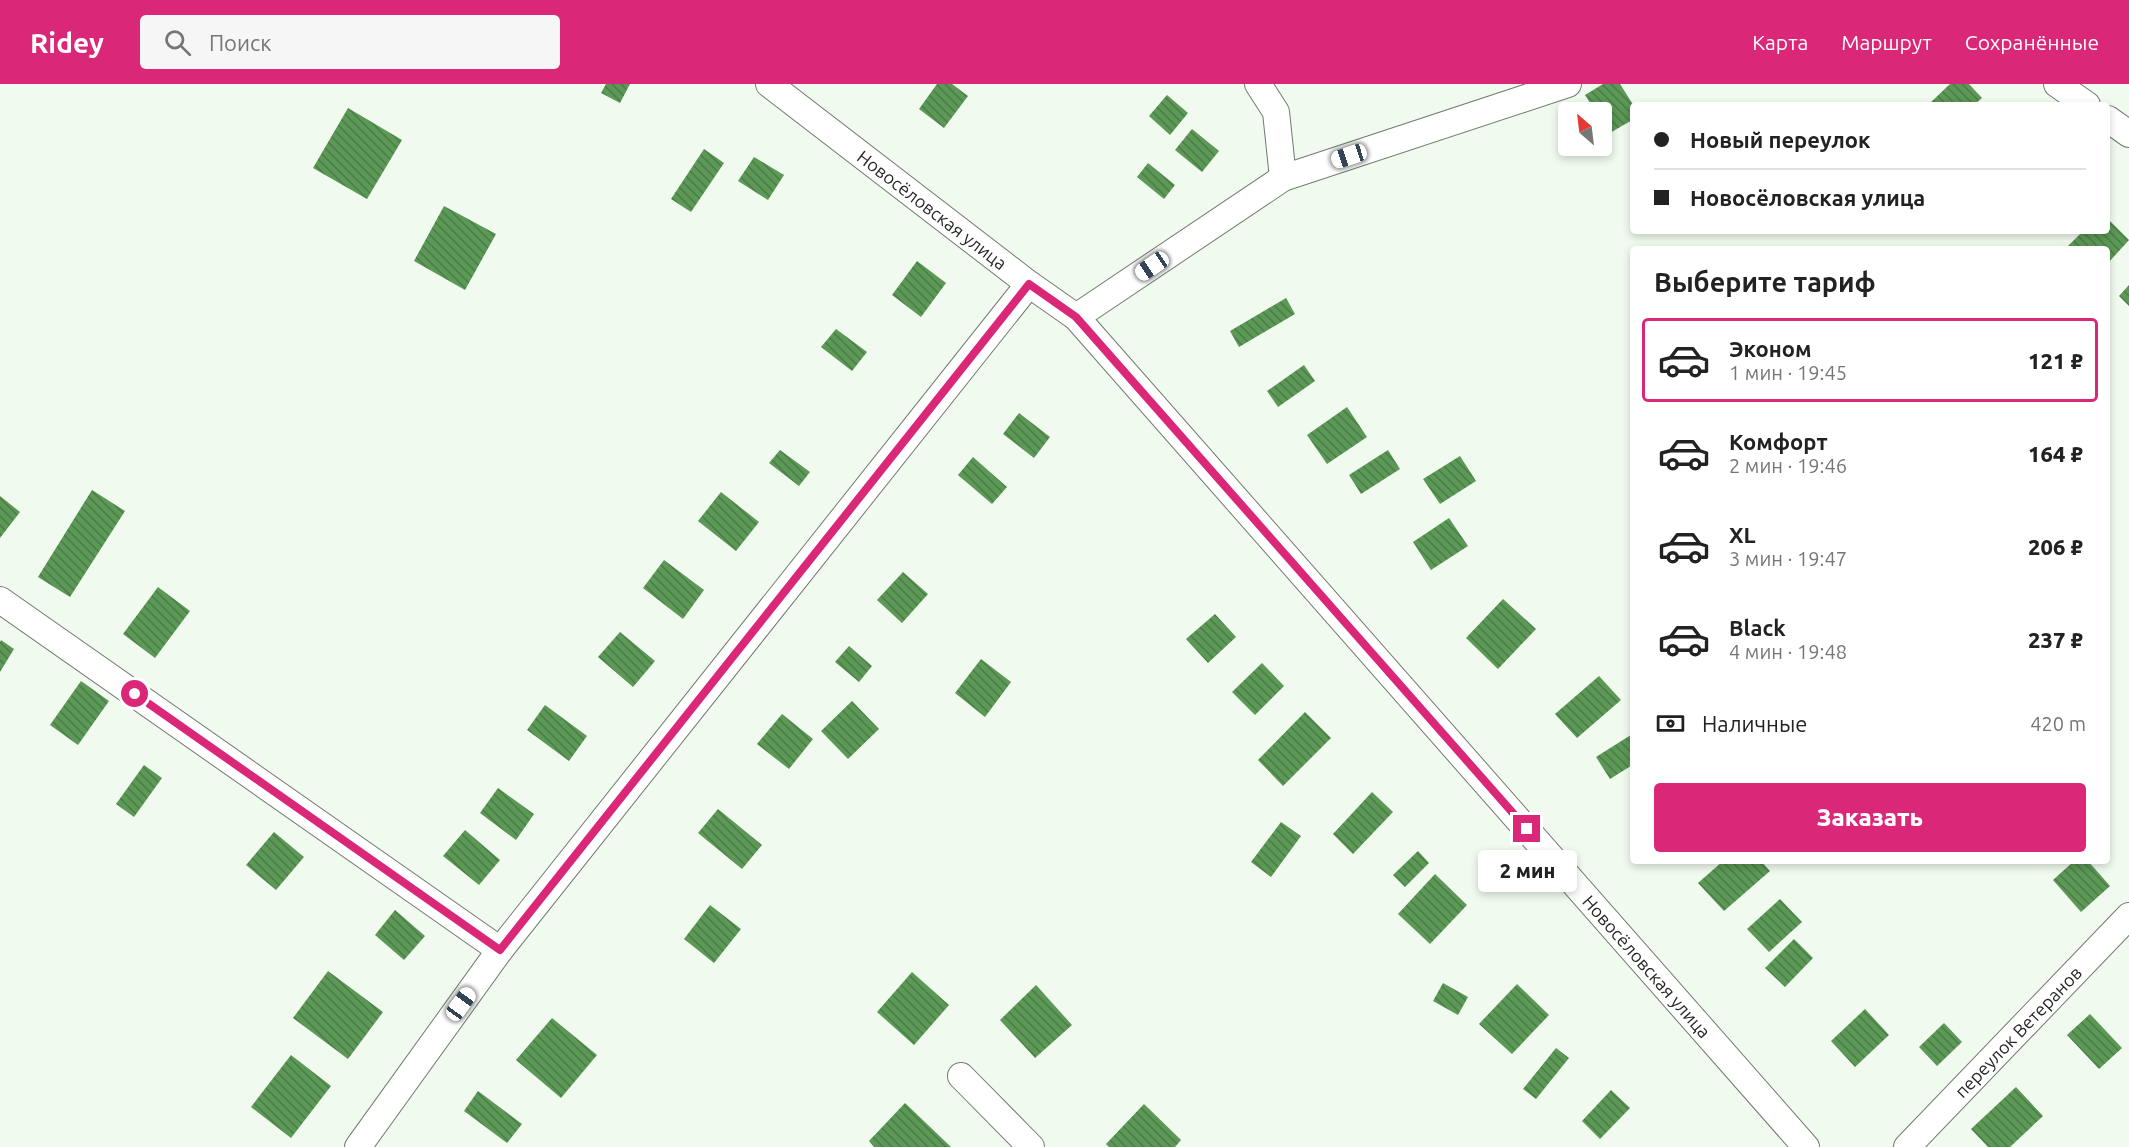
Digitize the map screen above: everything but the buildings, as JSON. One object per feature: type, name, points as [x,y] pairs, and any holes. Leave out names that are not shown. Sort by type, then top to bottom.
[{"type":"street","name":"Новосёловская улица","points":[[769,84],[1029,284],[1076,317],[1806,1147]]},
{"type":"street","points":[[1258,84],[1276,112],[1283,178]]},
{"type":"street","points":[[1076,317],[1283,178],[1568,84]]},
{"type":"street","points":[[2057,84],[2083,102]]},
{"type":"street","points":[[2110,120],[2129,134]]},
{"type":"street","points":[[358,1147],[500,950],[1029,284]]},
{"type":"street","points":[[0,600],[500,950]]},
{"type":"street","name":"переулок Ветеранов","points":[[1907,1147],[2129,916]]},
{"type":"street","points":[[961,1076],[1031,1147]]},
{"type":"route","points":[[135,694],[500,950],[1029,284],[1076,317],[1527,829]]}]
